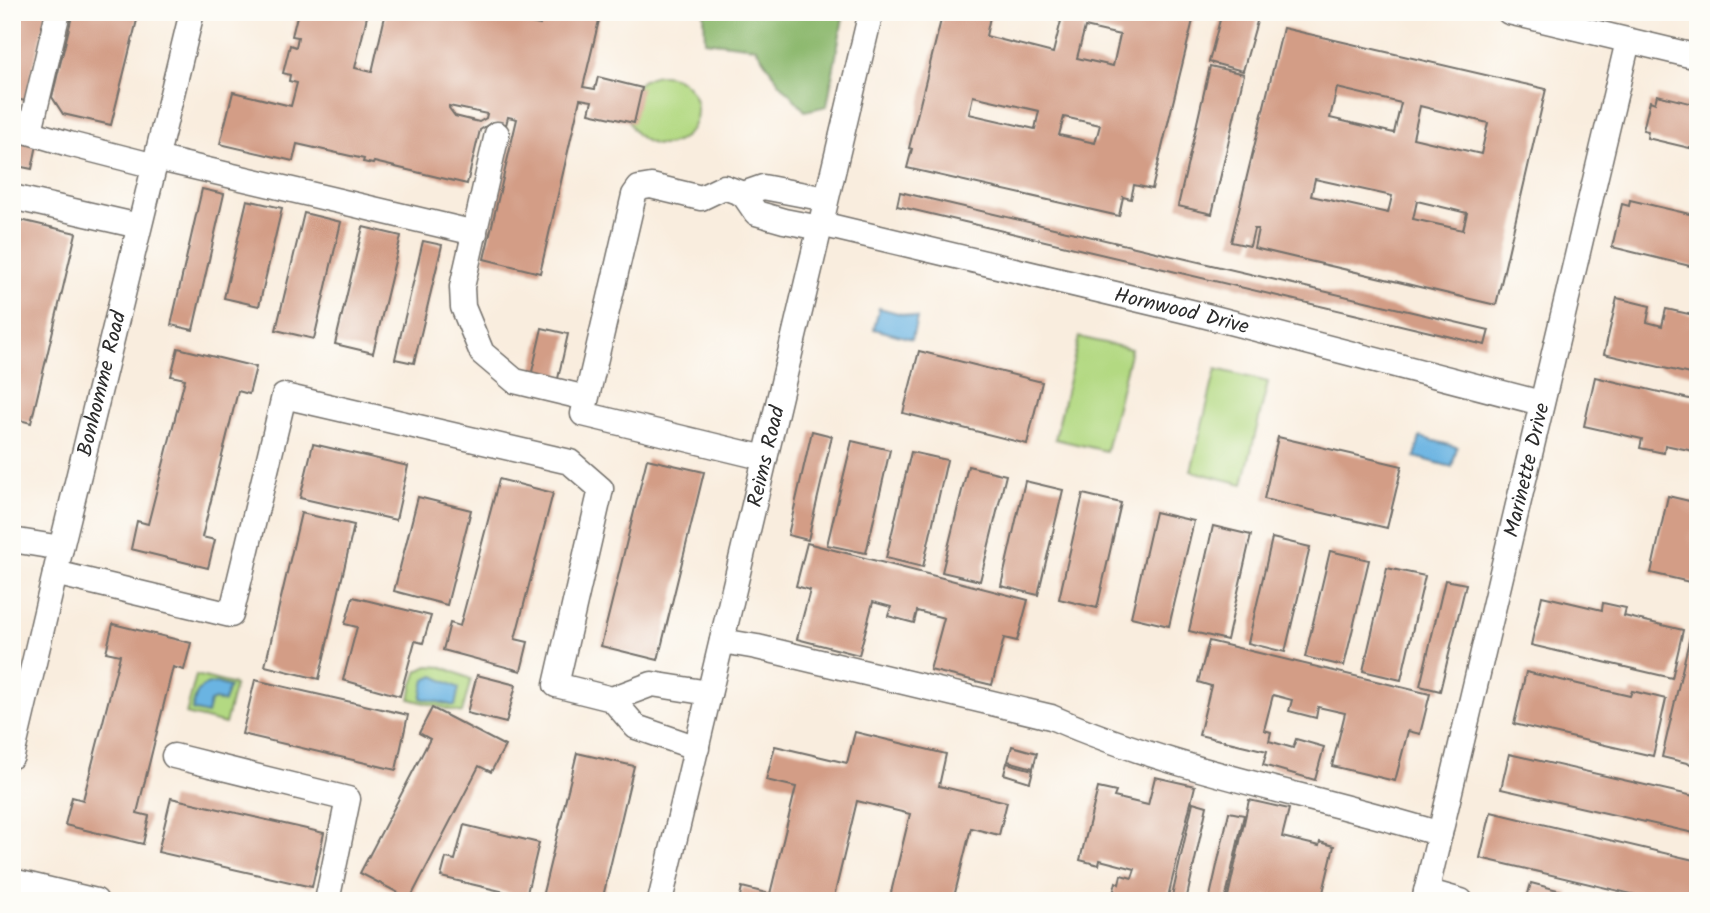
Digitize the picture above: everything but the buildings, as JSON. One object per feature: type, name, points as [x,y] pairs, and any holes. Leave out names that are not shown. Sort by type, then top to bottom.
[{"type":"street","points":[[58,12],[21,129],[69,144],[475,233]]},
{"type":"street","name":"Bonhomme Road","points":[[12,756],[192,12]]},
{"type":"street","name":"Reims Road","points":[[660,901],[871,12]]},
{"type":"street","points":[[1509,12],[1698,57]]},
{"type":"street","name":"Marinette Drive","points":[[1425,896],[1628,41]]},
{"type":"street","points":[[497,134],[462,287],[464,307],[482,353],[515,381],[586,398]]},
{"type":"street","points":[[765,458],[583,414],[586,398],[634,195],[639,188],[651,186],[701,198],[724,187],[743,194],[763,187],[826,199]]},
{"type":"street","name":"Hornwood Drive","points":[[743,194],[756,213],[784,221],[820,226],[1195,313],[1541,403]]},
{"type":"street","points":[[12,197],[139,226]]},
{"type":"street","points":[[55,573],[231,615],[284,396],[570,462],[601,489],[556,685],[612,699],[652,684],[709,693]]},
{"type":"street","points":[[12,540],[61,548]]},
{"type":"street","points":[[722,641],[1051,717],[1091,735],[1152,756],[1440,834]]},
{"type":"street","points":[[612,699],[636,727],[697,748]]},
{"type":"street","points":[[174,757],[348,799],[327,901]]},
{"type":"street","points":[[12,881],[96,901]]},
{"type":"street","points":[[1425,896],[1461,901]]},
{"type":"green space","points":[[704,12],[844,12],[827,106],[805,111],[779,82],[755,47],[705,41]]},
{"type":"green space","points":[[655,75],[669,75],[682,81],[691,90],[697,110],[695,123],[687,135],[669,145],[655,145],[642,139],[633,130],[627,117],[627,103],[633,90],[642,81]]},
{"type":"green space","points":[[1079,337],[1131,349],[1106,451],[1055,439]]},
{"type":"green space","points":[[1216,369],[1268,382],[1243,484],[1191,471]]},
{"type":"green space","points":[[428,666],[443,667],[471,679],[462,713],[410,699],[418,671]]},
{"type":"green space","points":[[196,675],[235,685],[225,724],[186,714]]},
{"type":"water","points":[[879,308],[917,318],[912,339],[874,329]]},
{"type":"water","points":[[1420,437],[1457,447],[1452,467],[1415,457]]},
{"type":"water","points":[[434,676],[459,688],[455,706],[421,698],[425,680]]},
{"type":"water","points":[[216,683],[229,687],[224,702],[210,702],[207,714],[192,710],[201,688]]}]
